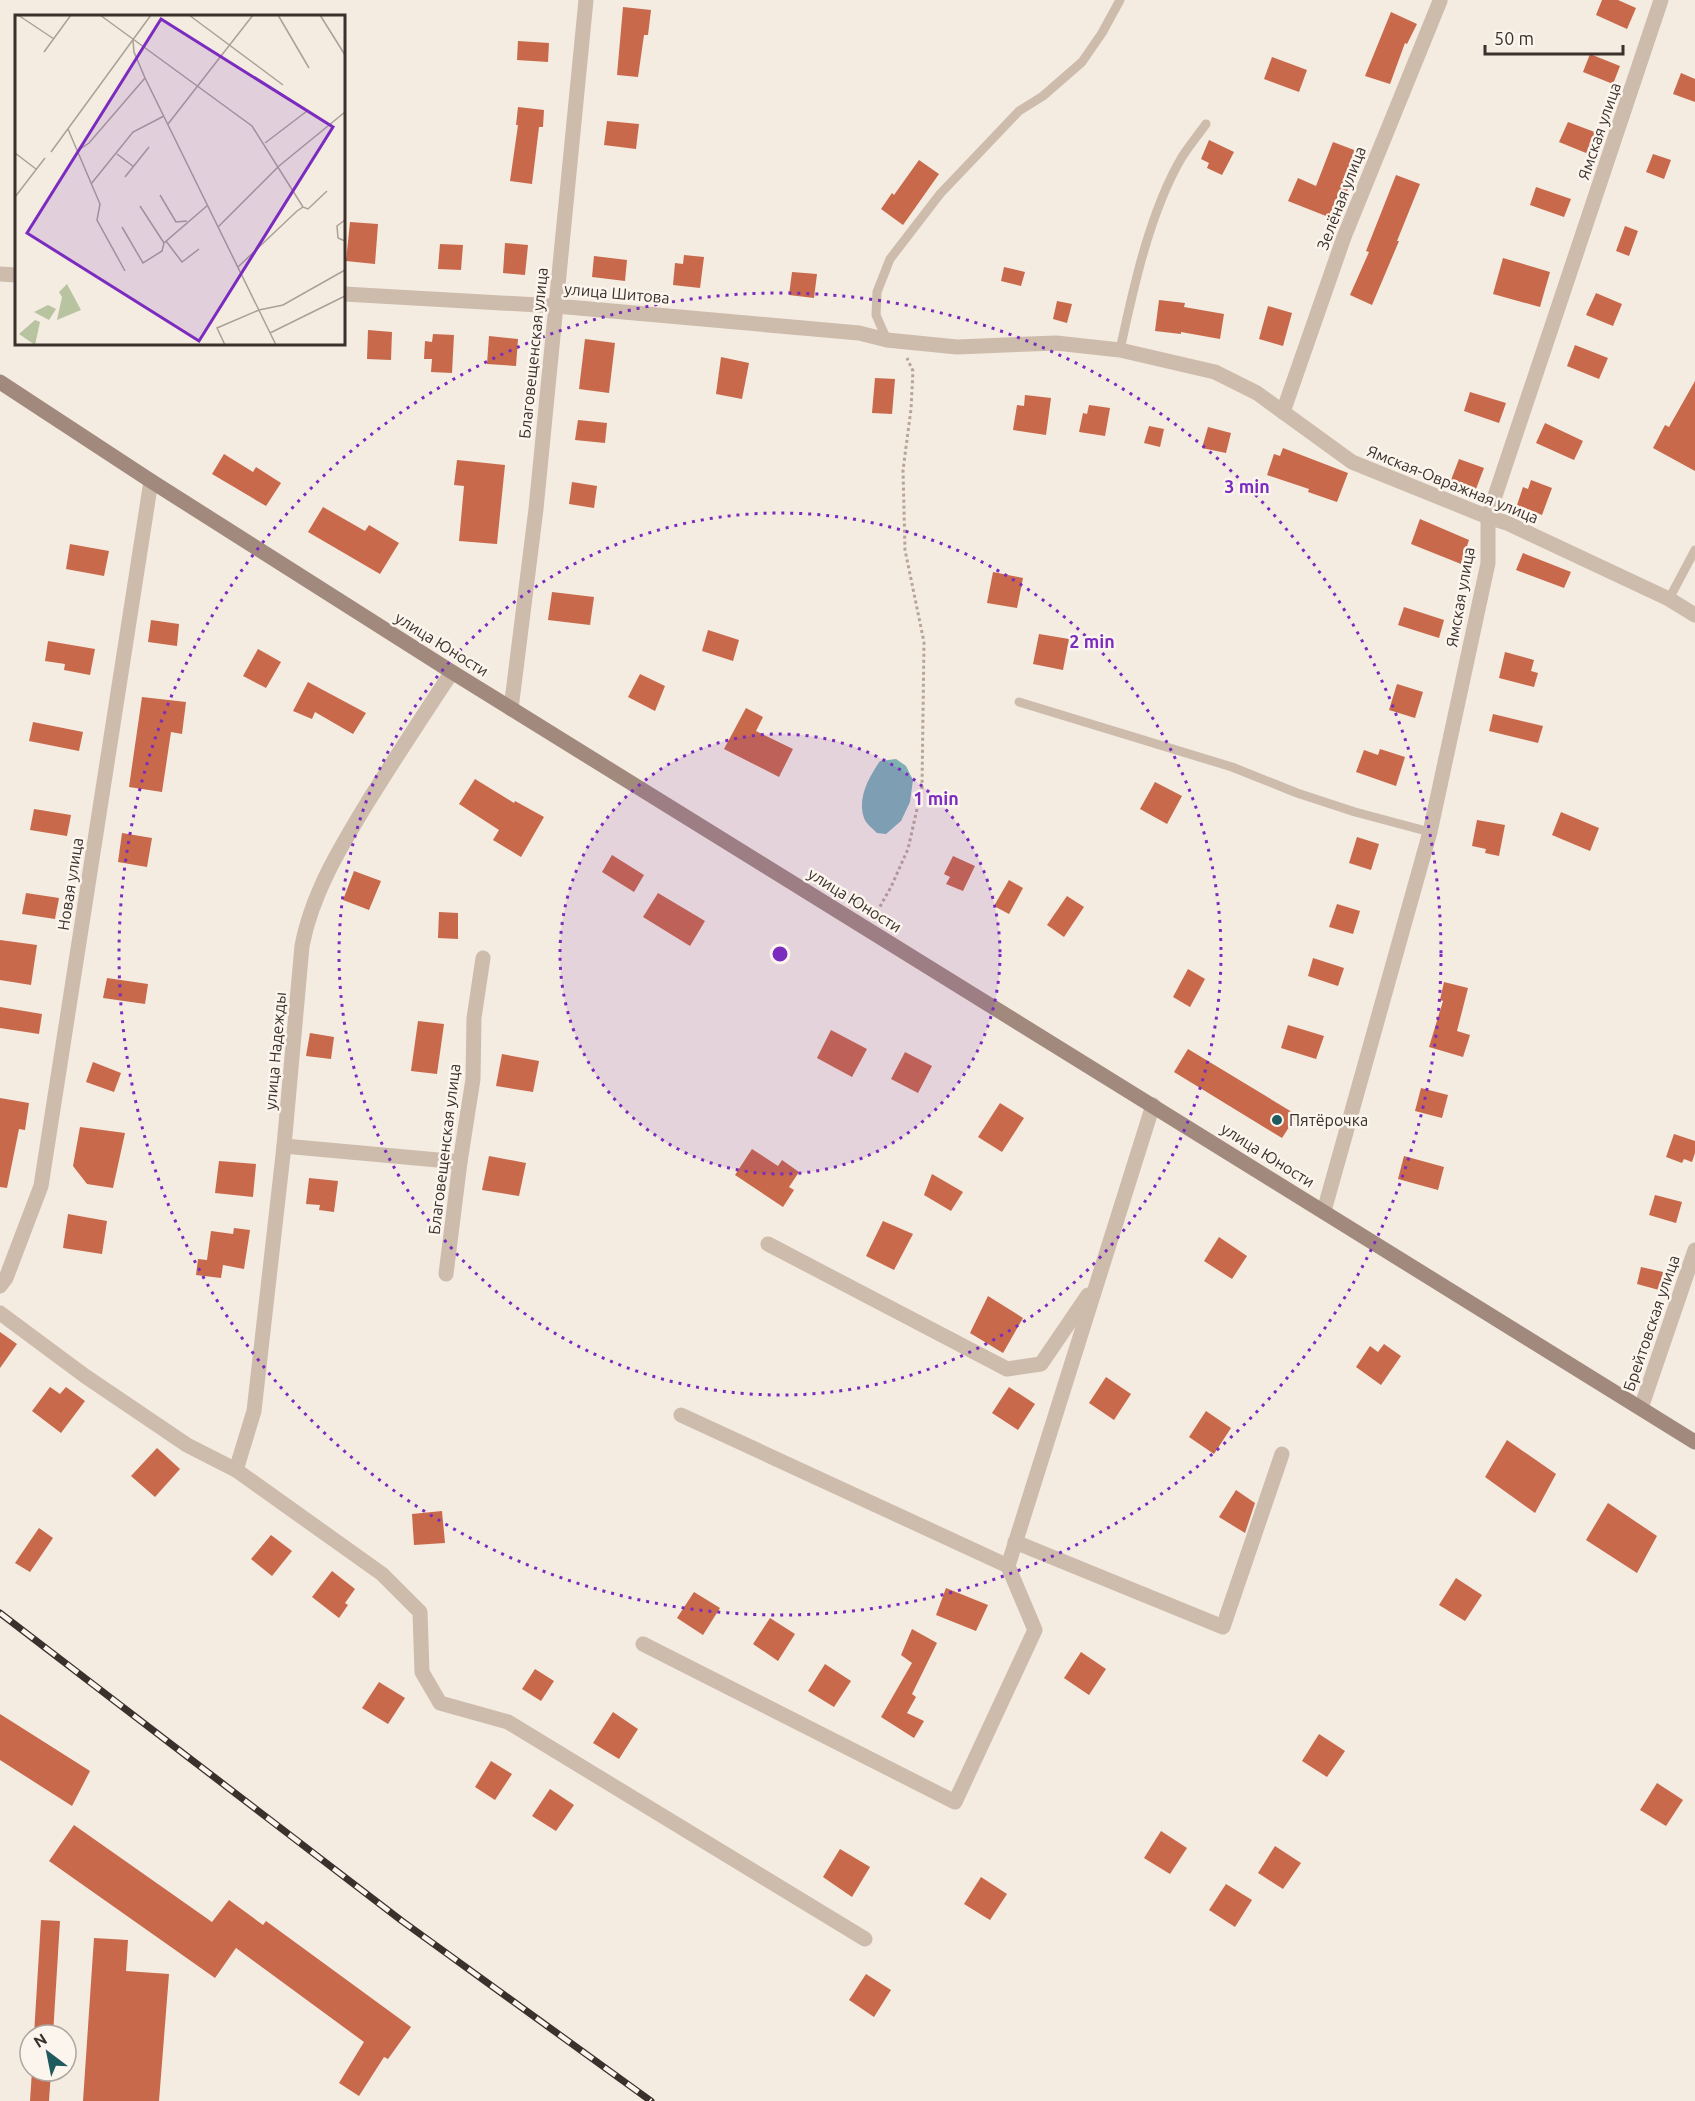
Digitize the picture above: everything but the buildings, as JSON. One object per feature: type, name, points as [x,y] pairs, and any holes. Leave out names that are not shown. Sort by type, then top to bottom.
[{"type":"street","name":"Благовещенская улица","points":[[511,709],[536,509],[586,0]]},
{"type":"street","name":"Ямская улица","points":[[1324,1210],[1430,832],[1488,563],[1488,517],[1661,0]]},
{"type":"street","name":"Зелёная улица","points":[[1283,412],[1344,237],[1440,1]]},
{"type":"street","points":[[0,274],[15,275]]},
{"type":"street","name":"улица Шитова","points":[[345,294],[556,306],[859,333],[887,340]]},
{"type":"street","name":"Ямская-Овражная улица","points":[[887,340],[957,347],[1056,343],[1120,350],[1215,372],[1257,393],[1352,462],[1507,523],[1669,599],[1695,615]]},
{"type":"street","name":"улица Юности","points":[[0,382],[151,481],[511,709],[1324,1210],[1695,1442]]},
{"type":"street","name":"Новая улица","points":[[0,1286],[6,1278],[40,1186],[151,481]]},
{"type":"street","name":"улица Надежды","points":[[236,1470],[254,1411],[284,1146],[302,946],[307,920],[345,840],[397,755],[452,672]]},
{"type":"street","name":"Благовещенская улица","points":[[446,1274],[473,1079],[474,1018],[483,958]]},
{"type":"street","points":[[643,1644],[955,1802],[1035,1630],[1008,1566],[1153,1105]]},
{"type":"street","points":[[284,1146],[460,1162]]},
{"type":"street","points":[[768,1244],[1007,1369],[1041,1364],[1097,1281]]},
{"type":"street","name":"Брейтовская улица","points":[[1641,1408],[1695,1250]]},
{"type":"street","points":[[0,1313],[86,1376],[187,1445],[236,1470],[382,1574],[420,1612],[422,1672],[440,1703],[508,1722],[865,1939]]},
{"type":"street","points":[[681,1415],[1008,1566]]},
{"type":"street","points":[[1016,1542],[1223,1627],[1282,1454]]},
{"type":"lane","points":[[887,340],[876,315],[877,292],[890,260],[940,194],[1019,111],[1043,96],[1082,62],[1102,33],[1119,0]]},
{"type":"lane","points":[[1120,350],[1144,249],[1182,158],[1206,123]]},
{"type":"lane","points":[[1669,599],[1695,550]]},
{"type":"lane","points":[[1019,702],[1232,767],[1355,813],[1430,832]]},
{"type":"path","points":[[868,929],[908,849],[922,787],[921,706],[924,642],[904,538],[903,470],[911,409],[913,371],[905,355],[887,340]]},
{"type":"water","points":[[896,759],[906,766],[913,780],[910,802],[901,821],[886,834],[877,833],[864,818],[863,795],[880,761]]},
{"type":"railway","points":[[0,1613],[402,1921],[651,2101]]},
{"type":"place","name":"Пятёрочка","points":[[1277,1120]]}]
